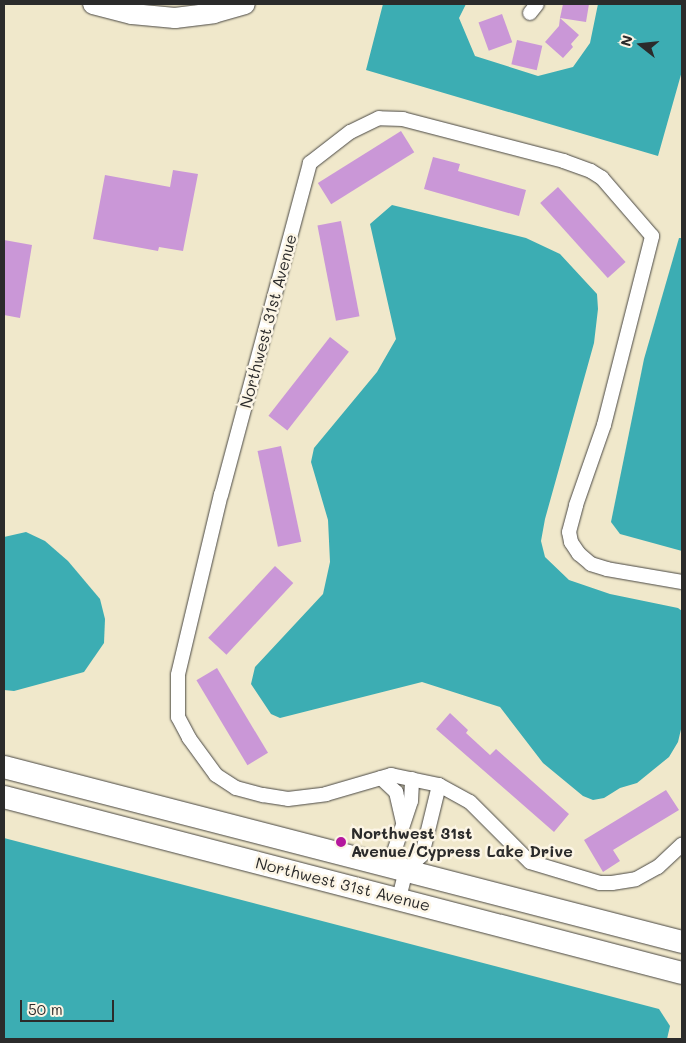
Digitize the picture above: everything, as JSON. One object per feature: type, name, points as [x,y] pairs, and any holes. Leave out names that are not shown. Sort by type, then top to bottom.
[{"type":"main road","points":[[93,4],[137,14],[175,18],[214,13],[245,4]]},
{"type":"main road","name":"Northwest 31st Avenue","points":[[4,767],[682,942]]},
{"type":"main road","name":"Northwest 31st Avenue","points":[[4,797],[682,973]]},
{"type":"street","name":"Northwest 31st Avenue","points":[[682,582],[607,570],[591,564],[579,554],[569,532],[576,505],[604,425],[652,236],[602,178],[577,165],[403,119],[379,118],[350,132],[310,163],[302,185],[262,348],[221,494],[180,665],[178,675],[178,717],[189,738],[216,775],[236,788],[288,799],[326,794],[391,776],[439,785],[470,802],[530,862],[600,883],[636,879],[658,867],[682,845]]},
{"type":"street","points":[[381,778],[396,792],[403,823]]},
{"type":"street","points":[[406,870],[394,852],[413,789],[412,779]]},
{"type":"street","points":[[399,898],[406,870],[422,855],[439,785]]},
{"type":"water","points":[[383,4],[466,4],[459,18],[475,56],[538,76],[573,67],[590,43],[598,4],[682,4],[682,71],[658,156],[366,70]]},
{"type":"water","points":[[392,205],[526,238],[560,254],[597,294],[598,309],[594,343],[545,519],[541,541],[545,557],[569,580],[610,594],[678,608],[682,611],[682,725],[678,742],[669,757],[637,783],[620,788],[604,798],[593,800],[583,796],[543,763],[500,707],[422,682],[280,718],[271,714],[251,684],[255,667],[323,594],[330,562],[328,520],[311,462],[314,448],[377,372],[396,339],[370,224]]},
{"type":"water","points":[[679,238],[682,238],[682,551],[620,534],[611,522],[644,359]]},
{"type":"water","points":[[26,532],[45,541],[68,561],[100,599],[105,619],[104,643],[84,672],[14,691],[4,690],[4,537]]},
{"type":"water","points":[[4,838],[659,1009],[670,1026],[667,1039],[4,1039]]},
{"type":"building","points":[[563,4],[589,4],[586,22],[560,18]]},
{"type":"building","points":[[502,14],[512,42],[489,51],[479,23]]},
{"type":"building","points":[[560,18],[579,35],[571,44],[573,47],[563,58],[545,42],[559,26]]},
{"type":"building","points":[[517,40],[542,46],[537,70],[511,64]]},
{"type":"building","points":[[401,131],[414,152],[331,204],[318,183]]},
{"type":"building","points":[[433,157],[460,164],[458,171],[526,190],[519,216],[424,189]]},
{"type":"building","points":[[173,170],[198,174],[183,251],[159,247],[158,251],[93,239],[105,175],[170,187]]},
{"type":"building","points":[[558,187],[626,262],[608,278],[540,203]]},
{"type":"building","points":[[341,221],[360,316],[336,321],[317,226]]},
{"type":"building","points":[[4,240],[32,245],[20,318],[4,315]]},
{"type":"building","points":[[330,337],[349,352],[287,431],[268,416]]},
{"type":"building","points":[[281,446],[301,542],[278,547],[258,451]]},
{"type":"building","points":[[275,566],[293,583],[226,655],[208,638]]},
{"type":"building","points":[[217,668],[268,753],[247,765],[196,680]]},
{"type":"building","points":[[450,713],[468,730],[466,733],[490,755],[496,749],[569,814],[554,832],[436,729]]},
{"type":"building","points":[[666,790],[679,810],[613,850],[620,861],[603,872],[584,840]]},
{"type":"place","name":"Northwest 31st Avenue/Cypress Lake Drive","points":[[341,842]]}]
